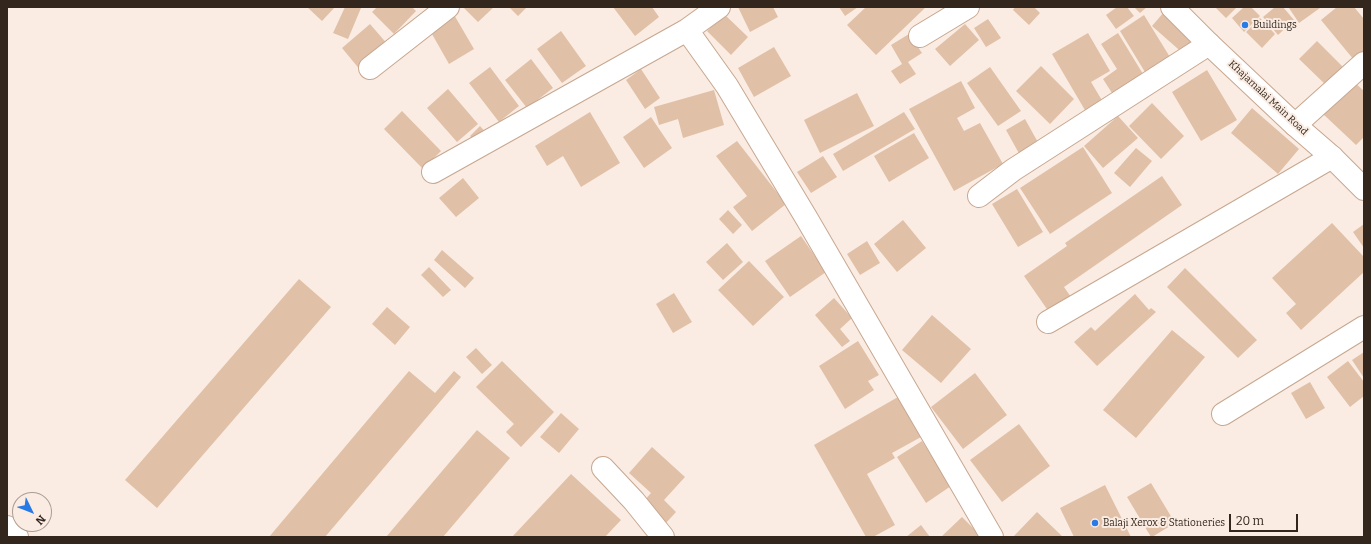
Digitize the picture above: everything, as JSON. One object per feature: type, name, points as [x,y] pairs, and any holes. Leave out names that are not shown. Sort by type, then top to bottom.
[{"type":"street","points":[[370,68],[448,7]]},
{"type":"street","points":[[433,172],[687,30],[719,7]]},
{"type":"street","points":[[920,36],[968,7]]},
{"type":"street","name":"Khajamalai Main Road","points":[[1172,7],[1209,44],[1364,188]]},
{"type":"street","points":[[687,30],[727,86],[808,219],[992,537]]},
{"type":"street","points":[[979,196],[1013,170],[1209,44]]},
{"type":"street","points":[[1295,125],[1364,63]]},
{"type":"street","points":[[1048,322],[1332,157]]},
{"type":"street","points":[[1223,414],[1364,327]]},
{"type":"street","points":[[603,468],[634,501],[663,537]]},
{"type":"street","points":[[7,527],[17,537]]},
{"type":"building","points":[[307,7],[335,7],[322,21]]},
{"type":"building","points":[[345,7],[361,8],[348,39],[333,33]]},
{"type":"building","points":[[377,7],[412,7],[416,11],[394,34],[372,12]]},
{"type":"building","points":[[494,7],[478,22],[464,8]]},
{"type":"building","points":[[509,7],[527,7],[518,16]]},
{"type":"building","points":[[613,7],[652,7],[659,17],[635,36]]},
{"type":"building","points":[[738,7],[773,7],[778,17],[750,32]]},
{"type":"building","points":[[839,7],[858,7],[845,16]]},
{"type":"building","points":[[866,7],[926,7],[876,55],[847,25]]},
{"type":"building","points":[[1015,7],[1034,7],[1040,13],[1029,25],[1013,10]]},
{"type":"building","points":[[1117,7],[1127,7],[1134,16],[1116,29],[1106,15]]},
{"type":"building","points":[[1134,7],[1147,7],[1140,13]]},
{"type":"building","points":[[1215,7],[1237,7],[1226,18]]},
{"type":"building","name":"Buildings","points":[[1244,7],[1251,7],[1260,16],[1244,32],[1232,18]]},
{"type":"building","points":[[1275,7],[1283,7],[1294,20],[1278,35],[1263,17]]},
{"type":"building","points":[[1337,7],[1354,7],[1364,19],[1364,51],[1354,60],[1321,20]]},
{"type":"building","points":[[1289,8],[1320,8],[1299,23]]},
{"type":"building","points":[[1164,12],[1199,42],[1186,56],[1152,26]]},
{"type":"building","points":[[453,13],[474,49],[449,64],[428,27]]},
{"type":"building","points":[[724,14],[748,37],[731,55],[707,31]]},
{"type":"building","points":[[1144,15],[1173,62],[1148,77],[1120,31]]},
{"type":"building","points":[[1260,18],[1275,34],[1262,48],[1246,32]]},
{"type":"building","points":[[988,19],[1001,38],[986,47],[974,28]]},
{"type":"building","points":[[370,24],[389,46],[361,71],[342,48]]},
{"type":"building","points":[[965,24],[979,40],[950,66],[935,49]]},
{"type":"building","points":[[561,31],[586,66],[562,83],[537,49]]},
{"type":"building","points":[[1088,33],[1110,71],[1091,82],[1106,107],[1089,117],[1052,54]]},
{"type":"building","points":[[1118,33],[1143,74],[1112,93],[1103,79],[1117,69],[1101,44]]},
{"type":"building","points":[[909,34],[922,53],[908,62],[916,74],[900,84],[891,71],[902,64],[891,45]]},
{"type":"building","points":[[1317,41],[1344,68],[1327,86],[1299,59]]},
{"type":"building","points":[[774,47],[791,76],[754,97],[738,68]]},
{"type":"building","points":[[531,59],[553,88],[527,108],[505,80]]},
{"type":"building","points":[[1041,66],[1074,99],[1050,124],[1016,91]]},
{"type":"building","points":[[490,67],[519,106],[499,122],[469,83]]},
{"type":"building","points":[[990,67],[1021,111],[998,126],[967,83]]},
{"type":"building","points":[[641,69],[660,98],[645,109],[626,80]]},
{"type":"building","points":[[1207,70],[1237,120],[1201,141],[1172,92]]},
{"type":"building","points":[[961,81],[975,108],[957,118],[964,131],[980,123],[1003,164],[954,191],[909,109]]},
{"type":"building","points":[[1353,81],[1364,91],[1364,137],[1356,145],[1322,113]]},
{"type":"building","points":[[448,89],[478,124],[457,142],[427,108]]},
{"type":"building","points":[[714,90],[724,125],[683,138],[678,119],[659,125],[654,107]]},
{"type":"building","points":[[857,93],[874,126],[820,153],[804,120]]},
{"type":"building","points":[[1152,103],[1184,136],[1161,159],[1129,126]]},
{"type":"building","points":[[1252,108],[1299,149],[1278,174],[1231,133]]},
{"type":"building","points":[[402,111],[441,151],[423,169],[384,129]]},
{"type":"building","points":[[590,112],[620,163],[581,187],[563,156],[547,166],[535,146]]},
{"type":"building","points":[[904,112],[915,129],[843,171],[833,154]]},
{"type":"building","points":[[1118,116],[1138,138],[1103,168],[1084,146]]},
{"type":"building","points":[[651,117],[672,148],[644,168],[623,137]]},
{"type":"building","points":[[1025,119],[1040,146],[1021,157],[1006,130]]},
{"type":"building","points":[[480,126],[489,136],[479,145],[470,136]]},
{"type":"building","points":[[914,133],[929,158],[889,182],[874,156]]},
{"type":"building","points":[[737,141],[786,204],[752,231],[733,207],[747,196],[716,156]]},
{"type":"building","points":[[1083,147],[1112,193],[1050,234],[1020,188]]},
{"type":"building","points":[[1136,148],[1152,161],[1130,187],[1114,173]]},
{"type":"building","points":[[823,156],[837,177],[811,193],[797,172]]},
{"type":"building","points":[[1162,176],[1182,205],[1064,287],[1071,297],[1049,312],[1024,276],[1067,246],[1065,243]]},
{"type":"building","points":[[463,178],[479,198],[456,217],[439,198]]},
{"type":"building","points":[[1017,189],[1043,232],[1018,247],[992,204]]},
{"type":"building","points":[[728,210],[742,225],[733,234],[719,219]]},
{"type":"building","points":[[903,220],[926,248],[897,272],[874,244]]},
{"type":"building","points":[[1332,223],[1364,257],[1364,272],[1301,330],[1286,313],[1296,304],[1272,278]]},
{"type":"building","points":[[1364,224],[1364,248],[1353,232]]},
{"type":"building","points":[[801,236],[826,272],[790,297],[765,261]]},
{"type":"building","points":[[867,241],[880,263],[860,275],[847,254]]},
{"type":"building","points":[[727,243],[743,262],[723,280],[706,262]]},
{"type":"building","points":[[442,250],[474,278],[465,288],[434,260]]},
{"type":"building","points":[[749,261],[784,297],[753,326],[718,290]]},
{"type":"building","points":[[429,267],[451,290],[443,297],[421,275]]},
{"type":"building","points":[[1185,268],[1257,340],[1238,358],[1167,287]]},
{"type":"building","points":[[299,279],[331,307],[157,508],[125,480]]},
{"type":"building","points":[[674,293],[692,322],[673,333],[656,304]]},
{"type":"building","points":[[1135,294],[1149,310],[1151,308],[1156,312],[1097,366],[1074,342],[1091,327],[1095,331]]},
{"type":"building","points":[[834,298],[852,318],[840,329],[850,341],[842,347],[815,315]]},
{"type":"building","points":[[387,307],[410,327],[395,345],[372,324]]},
{"type":"building","points":[[932,315],[971,349],[941,383],[902,350]]},
{"type":"building","points":[[1172,330],[1205,357],[1136,438],[1103,410]]},
{"type":"building","points":[[858,341],[879,375],[868,381],[874,390],[845,409],[819,366]]},
{"type":"building","points":[[476,348],[492,365],[482,374],[466,357]]},
{"type":"building","points":[[1364,352],[1364,378],[1352,360]]},
{"type":"building","points":[[502,361],[554,412],[521,447],[506,432],[514,424],[476,387]]},
{"type":"building","points":[[1348,361],[1364,382],[1364,396],[1350,407],[1327,377]]},
{"type":"building","points":[[409,371],[435,393],[454,371],[461,377],[325,537],[269,537]]},
{"type":"building","points":[[975,373],[1007,415],[963,449],[931,407]]},
{"type":"building","points":[[1310,382],[1325,408],[1306,419],[1291,393]]},
{"type":"building","points":[[898,397],[921,437],[892,453],[895,458],[867,474],[895,525],[873,537],[866,537],[814,445]]},
{"type":"building","points":[[561,413],[579,429],[559,453],[540,437]]},
{"type":"building","points":[[1019,424],[1050,466],[1002,502],[970,460]]},
{"type":"building","points":[[477,430],[510,458],[443,537],[386,537]]},
{"type":"building","points":[[922,441],[951,486],[926,503],[897,457]]},
{"type":"building","points":[[652,447],[685,477],[664,500],[676,512],[666,523],[643,502],[651,493],[629,473]]},
{"type":"building","points":[[571,474],[621,520],[605,537],[512,537]]},
{"type":"building","points":[[1151,483],[1175,523],[1152,537],[1127,497]]},
{"type":"building","name":"Balaji Xerox & Stationeries","points":[[1105,485],[1131,537],[1074,537],[1060,508]]},
{"type":"building","points":[[1037,512],[1063,537],[1013,537]]},
{"type":"building","points":[[962,517],[982,537],[941,537]]},
{"type":"building","points":[[921,525],[930,537],[906,537]]},
{"type":"place","name":"Buildings","points":[[1245,25]]},
{"type":"place","name":"Balaji Xerox & Stationeries","points":[[1095,523]]}]
